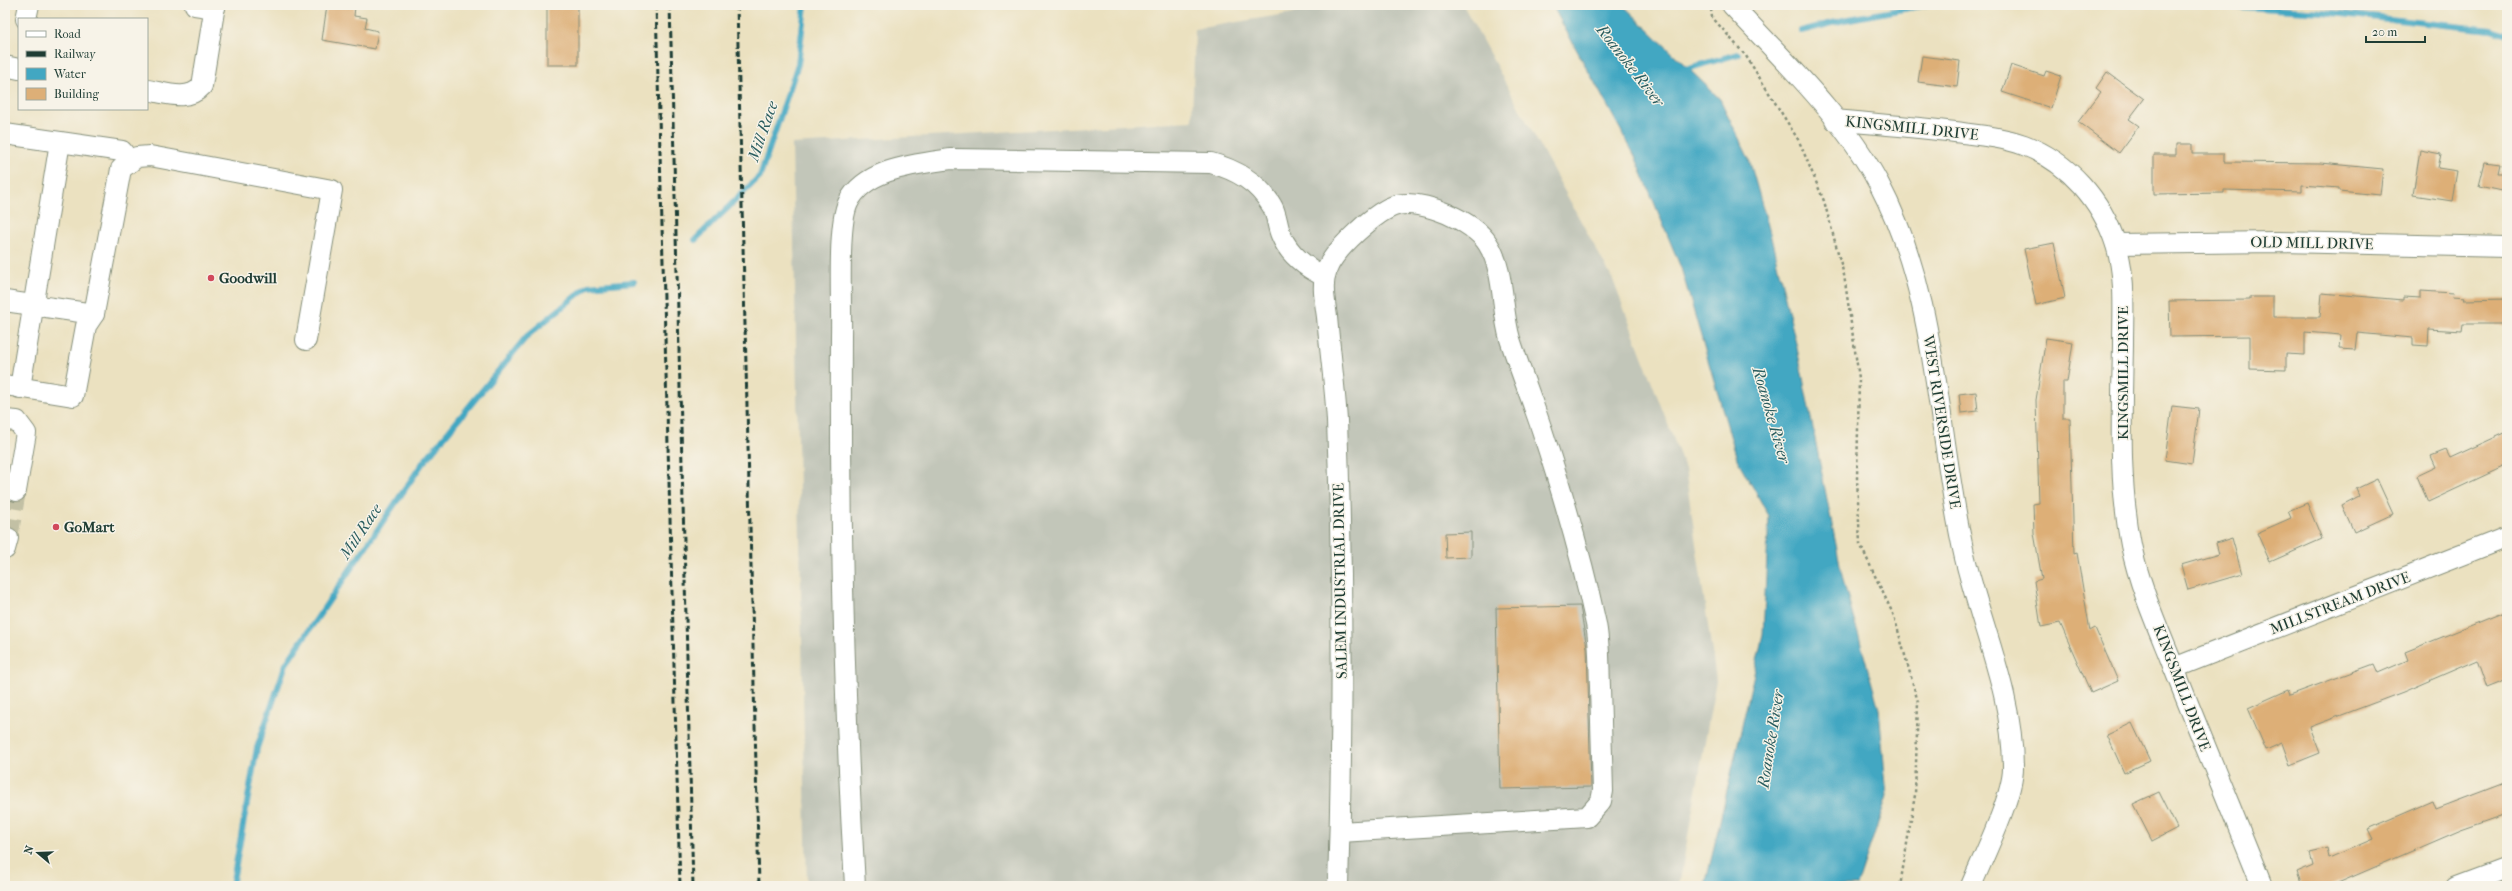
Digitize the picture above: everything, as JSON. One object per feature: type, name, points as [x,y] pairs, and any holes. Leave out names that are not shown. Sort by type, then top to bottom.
[{"type":"street","points":[[26,18],[29,5]]},
{"type":"street","points":[[148,90],[188,96],[196,93],[202,86],[215,6],[195,5]]},
{"type":"street","name":"WEST RIVERSIDE DRIVE","points":[[1732,5],[1835,120],[1880,186],[1900,231],[1914,271],[1928,330],[1955,507],[1966,559],[2003,683],[2008,711],[2012,783],[1971,886]]},
{"type":"street","name":"KINGSMILL DRIVE","points":[[1835,120],[1998,138],[2025,145],[2050,158],[2066,170],[2089,193],[2104,215],[2116,244],[2123,283],[2122,439],[2124,490],[2131,544],[2140,582],[2215,774],[2234,814],[2262,886]]},
{"type":"street","points":[[5,134],[122,151],[130,162]]},
{"type":"street","points":[[60,142],[32,305],[12,386],[73,396],[86,326],[94,314],[120,169],[137,157],[150,156],[332,190],[306,340]]},
{"type":"street","points":[[856,886],[849,775],[842,564],[842,220],[854,193],[866,182],[880,175],[923,163],[951,159],[1211,163],[1230,168],[1247,178],[1261,191],[1272,207],[1281,236],[1291,252],[1302,262],[1324,276],[1328,263],[1338,251],[1380,212],[1395,205],[1411,203],[1437,210],[1479,232],[1490,246],[1497,267],[1506,326],[1542,430],[1575,540],[1596,626],[1603,783],[1600,801],[1593,812],[1587,817],[1340,832]]},
{"type":"street","name":"OLD MILL DRIVE","points":[[2116,244],[2276,242],[2507,247]]},
{"type":"street","name":"SALEM INDUSTRIAL DRIVE","points":[[1324,276],[1329,343],[1336,395],[1341,540],[1342,740],[1338,886]]},
{"type":"street","points":[[5,301],[94,314]]},
{"type":"street","points":[[5,420],[17,421],[26,433],[16,491]]},
{"type":"street","name":"MILLSTREAM DRIVE","points":[[2174,668],[2507,537]]},
{"type":"street","points":[[2456,886],[2507,867]]},
{"type":"path","points":[[1711,8],[1712,17],[1746,56],[1800,141],[1824,201],[1844,275],[1859,378],[1857,478],[1860,544],[1894,616],[1918,702],[1915,795],[1900,886]]},
{"type":"shaded area","points":[[1341,5],[1463,5],[1613,280],[1685,469],[1716,680],[1679,886],[807,886],[792,144],[1192,121],[1195,29]]},
{"type":"water","name":"Roanoke River","points":[[1552,5],[1623,5],[1720,99],[1749,159],[1769,229],[1797,348],[1843,580],[1879,709],[1887,796],[1857,886],[1705,886],[1763,635],[1769,516],[1737,459],[1681,268],[1635,156]]},
{"type":"building","points":[[327,5],[355,7],[354,16],[367,18],[365,28],[378,31],[375,49],[322,40]]},
{"type":"building","points":[[547,5],[578,5],[578,65],[547,65]]},
{"type":"building","points":[[1922,56],[1960,61],[1957,87],[1918,82]]},
{"type":"building","points":[[2011,65],[2044,76],[2046,71],[2061,76],[2051,108],[2002,92]]},
{"type":"building","points":[[2107,72],[2144,99],[2129,119],[2139,126],[2119,153],[2078,122],[2101,92],[2096,88]]},
{"type":"building","points":[[2176,144],[2192,144],[2192,154],[2224,154],[2224,162],[2320,163],[2383,169],[2380,195],[2339,191],[2339,188],[2302,185],[2302,192],[2224,190],[2224,193],[2154,194],[2154,155],[2176,155]]},
{"type":"building","points":[[2420,150],[2441,154],[2438,168],[2457,171],[2452,201],[2413,195]]},
{"type":"building","points":[[2485,162],[2500,164],[2498,173],[2507,173],[2507,192],[2479,186]]},
{"type":"building","points":[[2054,243],[2065,298],[2036,305],[2024,249]]},
{"type":"building","points":[[2421,291],[2453,293],[2452,297],[2465,298],[2464,300],[2507,299],[2507,324],[2463,324],[2462,331],[2429,329],[2428,346],[2413,345],[2413,338],[2357,333],[2355,350],[2340,349],[2341,335],[2305,332],[2305,355],[2286,354],[2286,370],[2250,369],[2250,336],[2170,337],[2169,301],[2250,300],[2250,297],[2273,297],[2273,317],[2320,317],[2322,293],[2403,300],[2403,297],[2421,298]]},
{"type":"building","points":[[2046,338],[2073,342],[2067,382],[2063,382],[2063,418],[2070,418],[2074,554],[2077,553],[2090,631],[2095,628],[2118,681],[2091,693],[2060,623],[2041,627],[2034,581],[2042,579],[2034,533],[2033,504],[2039,503],[2036,400]]},
{"type":"building","points":[[1976,392],[1978,411],[1961,413],[1959,394]]},
{"type":"building","points":[[2172,406],[2199,409],[2192,464],[2165,460]]},
{"type":"building","points":[[2507,432],[2507,465],[2428,502],[2417,476],[2436,467],[2431,456],[2446,450],[2450,458]]},
{"type":"building","points":[[2377,479],[2393,514],[2354,532],[2342,505],[2359,496],[2356,489]]},
{"type":"building","points":[[2307,503],[2322,539],[2270,562],[2257,533],[2291,518],[2288,511]]},
{"type":"building","points":[[1471,532],[1471,557],[1446,558],[1445,533]]},
{"type":"building","points":[[2232,538],[2242,574],[2188,590],[2181,565],[2219,554],[2216,543]]},
{"type":"building","points":[[1580,606],[1587,648],[1591,787],[1500,789],[1496,608]]},
{"type":"building","points":[[2507,611],[2507,680],[2487,688],[2477,660],[2403,692],[2310,727],[2320,753],[2290,765],[2282,743],[2266,750],[2248,708],[2288,690],[2290,695],[2374,664],[2378,673],[2408,660],[2405,652]]},
{"type":"building","points":[[2132,723],[2150,761],[2124,773],[2107,735]]},
{"type":"building","points":[[2507,782],[2507,814],[2461,830],[2331,886],[2302,886],[2297,872],[2313,865],[2310,852],[2327,848],[2329,858],[2373,839],[2368,829],[2433,801],[2436,809]]},
{"type":"building","points":[[2159,792],[2177,828],[2152,841],[2133,804]]},
{"type":"waterway","name":"Mill Race","points":[[695,240],[760,176],[798,64],[805,5]]},
{"type":"waterway","points":[[1801,31],[1844,20],[1925,5]]},
{"type":"waterway","points":[[2210,5],[2323,12],[2491,30],[2507,35]]},
{"type":"waterway","points":[[1682,75],[1686,69],[1738,54]]},
{"type":"waterway","name":"Mill Race","points":[[232,886],[257,748],[286,664],[422,464],[527,336],[588,286],[634,282]]},
{"type":"tunnel","points":[[8,538],[16,491]]},
{"type":"railway","points":[[656,5],[680,886]]},
{"type":"railway","points":[[670,5],[693,886]]},
{"type":"railway","points":[[737,5],[759,886]]},
{"type":"place","name":"Goodwill","points":[[211,278]]},
{"type":"place","name":"GoMart","points":[[56,527]]}]
